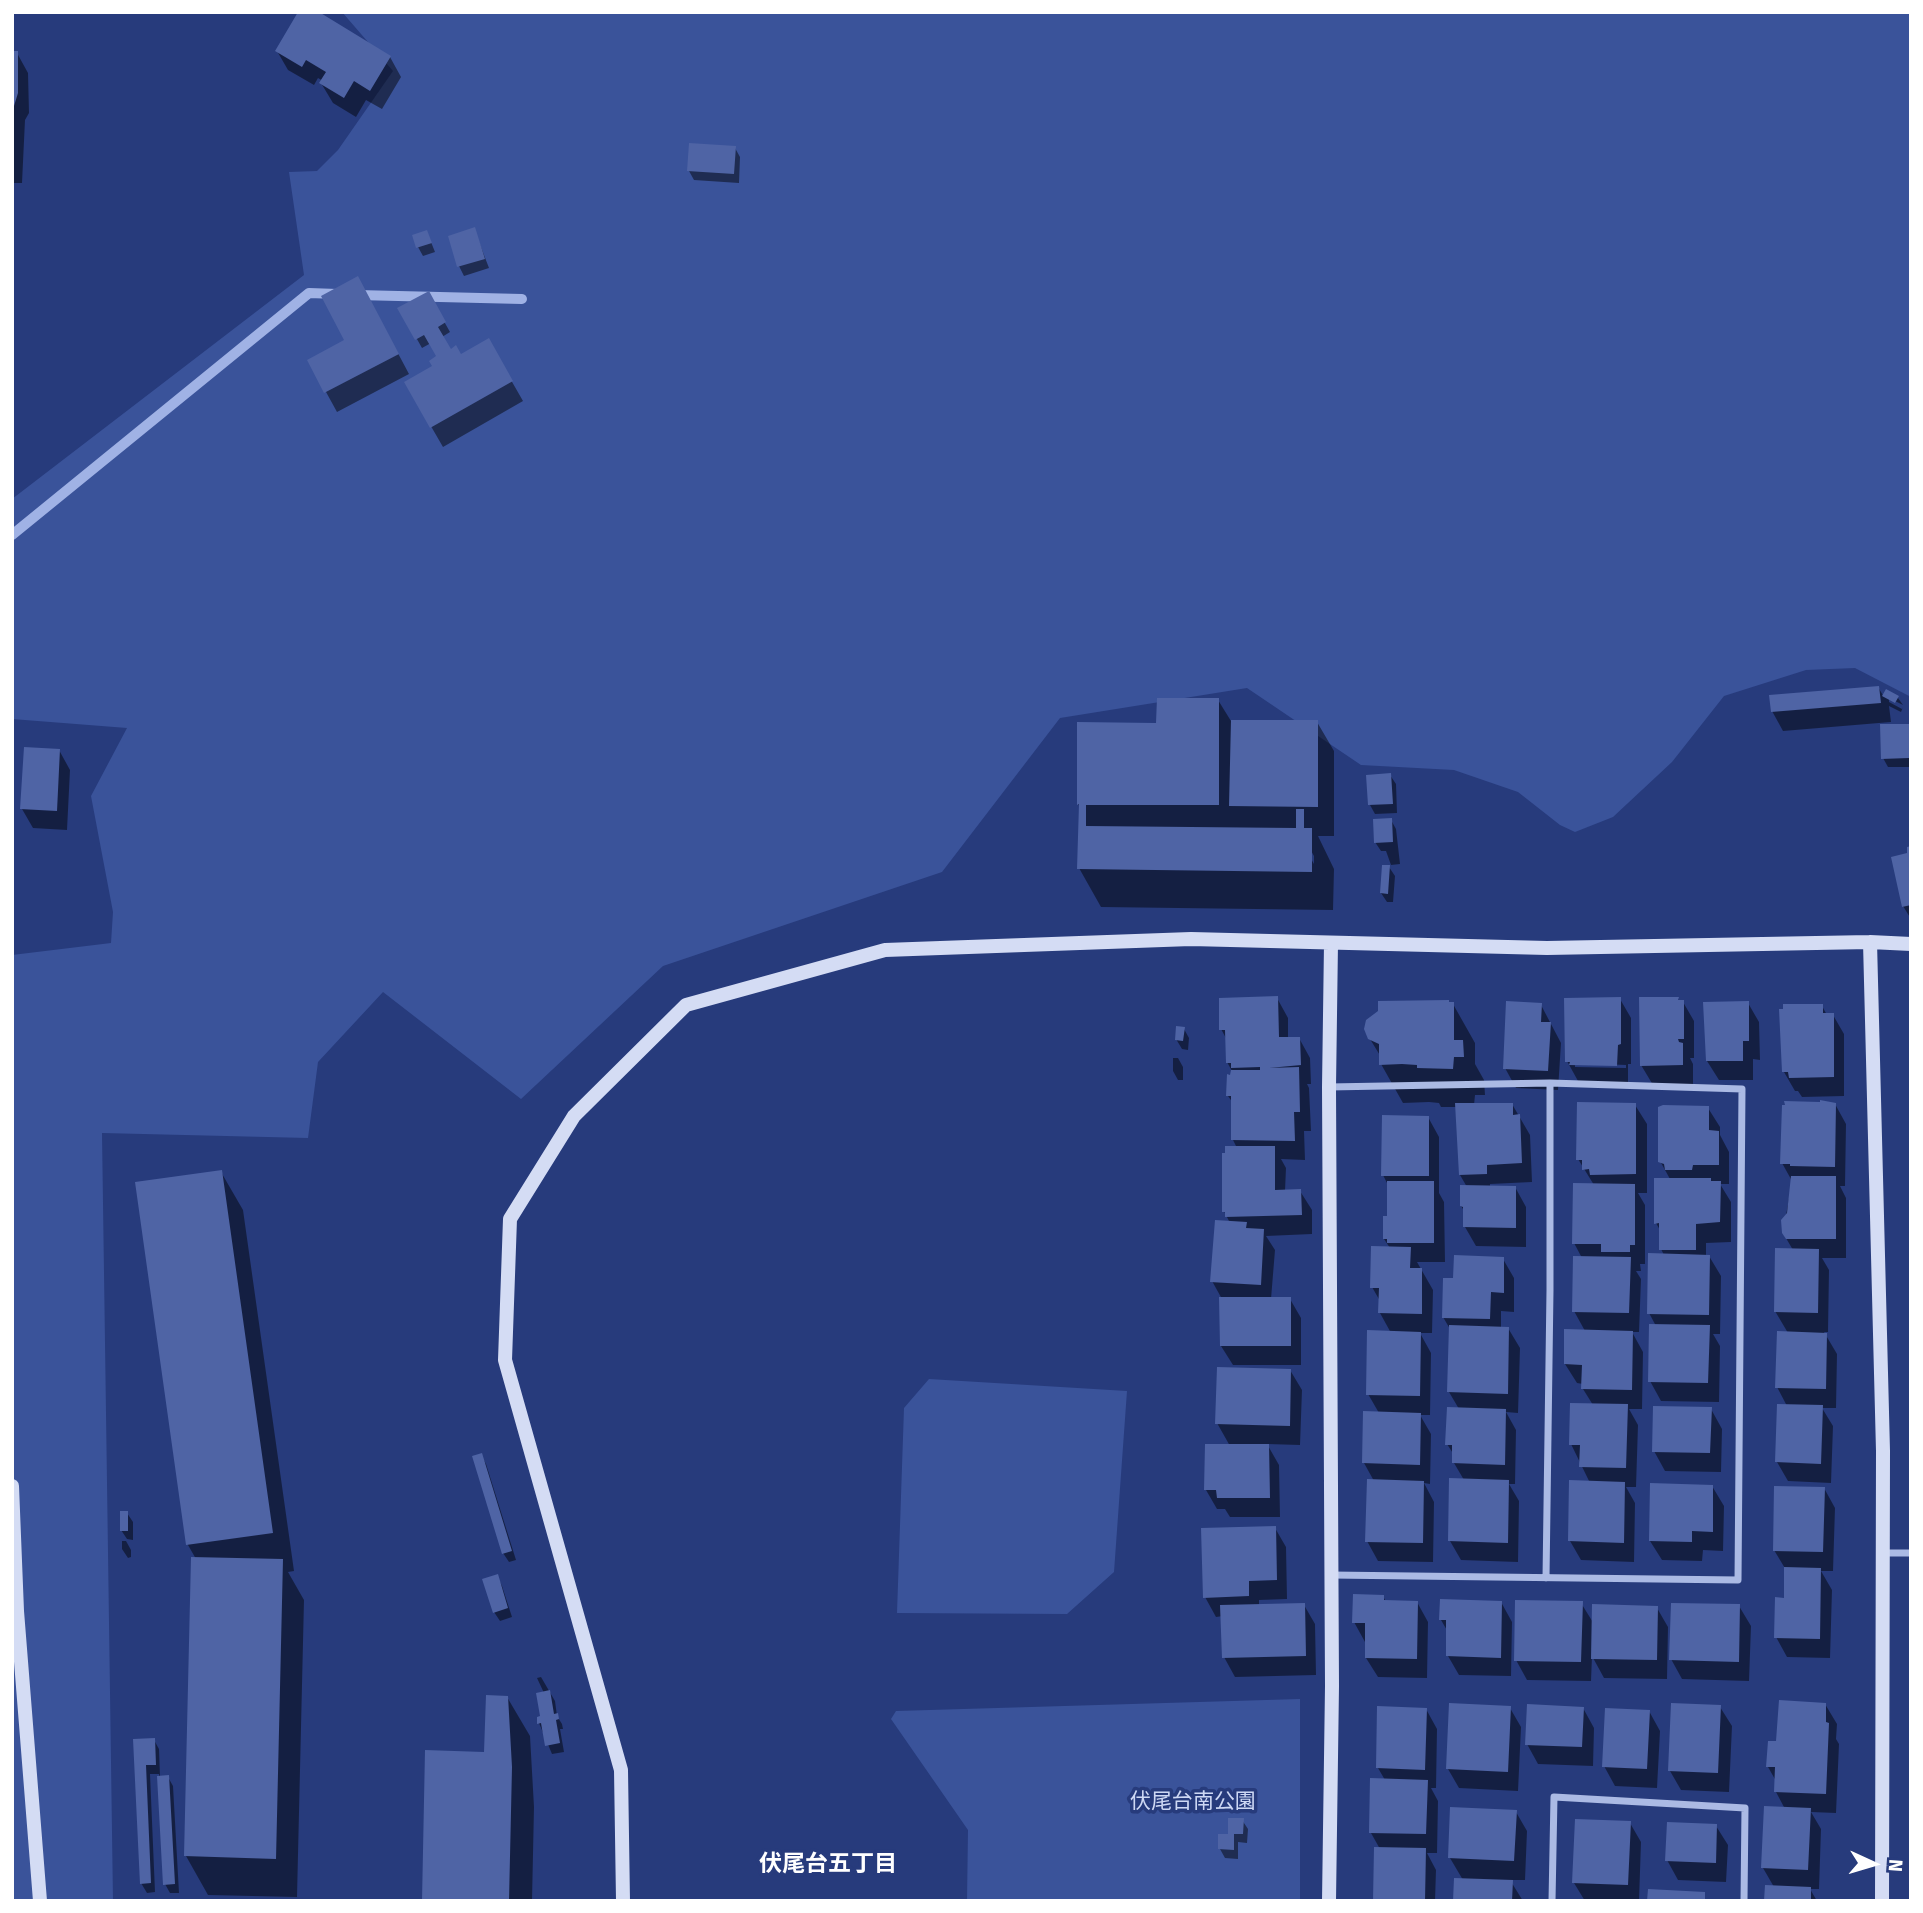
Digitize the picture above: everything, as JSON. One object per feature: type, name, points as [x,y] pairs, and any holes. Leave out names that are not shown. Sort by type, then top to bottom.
[{"type":"street","points":[[623,1901],[621,1770],[505,1360],[510,1219],[574,1116],[686,1005],[885,950],[1191,939],[1547,948],[1870,942],[1911,944]]},
{"type":"street","points":[[1870,942],[1883,1451],[1882,1901]]},
{"type":"street","points":[[1329,1901],[1331,943]]},
{"type":"street","points":[[1329,1087],[1550,1083],[1742,1089],[1738,1580],[1331,1575]]},
{"type":"street","points":[[1546,1578],[1550,1083]]},
{"type":"street","points":[[12,1486],[17,1611],[40,1901]]},
{"type":"street","points":[[1882,1553],[1911,1553]]},
{"type":"street","points":[[1552,1901],[1554,1797],[1745,1808],[1744,1901]]},
{"type":"green space","points":[[342,12],[1911,12],[1911,697],[1855,668],[1806,670],[1724,696],[1672,762],[1613,817],[1575,832],[1560,825],[1518,792],[1454,770],[1361,765],[1247,688],[1060,718],[942,872],[663,966],[521,1099],[383,992],[318,1062],[308,1138],[102,1133],[113,1901],[12,1901],[12,955],[111,943],[113,912],[91,796],[127,728],[12,719],[12,499],[304,275],[289,172],[317,171],[338,150],[393,71]]},
{"type":"green space","points":[[929,1379],[1127,1391],[1114,1572],[1067,1614],[897,1613],[904,1408]]},
{"type":"green space","name":"伏尾台南公園","points":[[1300,1699],[1300,1901],[967,1901],[968,1830],[891,1719],[896,1711]]},
{"type":"building","points":[[298,12],[319,12],[391,56],[370,91],[354,81],[344,98],[319,83],[326,72],[306,60],[302,67],[275,51]]},
{"type":"building","points":[[12,51],[18,51],[18,93],[14,106],[12,106]]},
{"type":"building","points":[[689,143],[736,146],[734,174],[687,171]]},
{"type":"building","points":[[475,227],[485,259],[457,267],[448,236]]},
{"type":"building","points":[[427,230],[432,243],[416,248],[412,235]]},
{"type":"building","points":[[358,276],[399,354],[324,393],[307,360],[344,340],[321,296]]},
{"type":"building","points":[[429,291],[446,322],[438,327],[451,349],[456,345],[461,354],[489,338],[513,381],[430,428],[404,382],[432,366],[429,361],[436,356],[424,335],[415,340],[397,308]]},
{"type":"building","points":[[1879,686],[1881,703],[1771,712],[1769,695]]},
{"type":"building","points":[[1886,689],[1899,696],[1895,703],[1882,696]]},
{"type":"building","points":[[1157,698],[1219,698],[1219,805],[1086,805],[1086,826],[1296,828],[1296,809],[1304,809],[1304,828],[1312,828],[1312,872],[1077,869],[1077,722],[1156,723]]},
{"type":"building","points":[[1231,720],[1318,720],[1318,807],[1229,806]]},
{"type":"building","points":[[1880,724],[1909,724],[1909,758],[1881,759]]},
{"type":"building","points":[[24,747],[60,749],[57,811],[20,809]]},
{"type":"building","points":[[1391,773],[1393,804],[1368,805],[1366,775]]},
{"type":"building","points":[[1392,818],[1393,842],[1374,843],[1373,819]]},
{"type":"building","points":[[1911,846],[1911,905],[1902,907],[1891,857],[1907,853],[1907,847]]},
{"type":"building","points":[[1382,865],[1390,865],[1388,894],[1380,893]]},
{"type":"building","points":[[1278,996],[1279,1037],[1300,1037],[1301,1065],[1269,1068],[1299,1067],[1300,1112],[1294,1112],[1295,1141],[1231,1140],[1231,1096],[1226,1096],[1227,1074],[1230,1075],[1231,1070],[1260,1070],[1260,1067],[1231,1068],[1231,1063],[1226,1063],[1225,1030],[1219,1030],[1219,998]]},
{"type":"building","points":[[1621,997],[1621,1044],[1618,1045],[1617,1066],[1569,1065],[1570,1062],[1565,1062],[1564,998]]},
{"type":"building","points":[[1639,997],[1679,997],[1678,1000],[1684,1000],[1684,1039],[1678,1039],[1683,1043],[1683,1065],[1640,1066]]},
{"type":"building","points":[[1378,1001],[1454,1002],[1454,1040],[1463,1040],[1464,1057],[1454,1057],[1453,1069],[1417,1068],[1417,1065],[1402,1064],[1379,1065],[1379,1044],[1368,1039],[1364,1029],[1366,1020],[1378,1011]]},
{"type":"building","points":[[1506,1001],[1542,1003],[1541,1022],[1551,1022],[1548,1071],[1503,1069]]},
{"type":"building","points":[[1749,1001],[1749,1041],[1743,1041],[1743,1061],[1706,1061],[1703,1002]]},
{"type":"building","points":[[1783,1004],[1823,1004],[1823,1013],[1834,1013],[1834,1077],[1789,1078],[1788,1072],[1782,1072],[1779,1009],[1783,1009]]},
{"type":"building","points":[[1176,1026],[1185,1027],[1183,1041],[1175,1040]]},
{"type":"building","points":[[1820,1100],[1836,1103],[1835,1167],[1780,1164],[1784,1101]]},
{"type":"building","points":[[1577,1102],[1636,1103],[1636,1174],[1590,1175],[1589,1169],[1582,1170],[1582,1160],[1576,1160]]},
{"type":"building","points":[[1455,1103],[1513,1103],[1513,1115],[1520,1114],[1522,1163],[1487,1165],[1487,1174],[1459,1175]]},
{"type":"building","points":[[1709,1106],[1709,1130],[1719,1131],[1719,1165],[1693,1165],[1692,1170],[1665,1170],[1664,1164],[1658,1162],[1658,1107]]},
{"type":"building","points":[[1382,1115],[1429,1116],[1429,1176],[1381,1176]]},
{"type":"building","points":[[1225,1146],[1275,1146],[1275,1190],[1301,1189],[1302,1215],[1225,1217],[1225,1212],[1222,1212],[1222,1153],[1225,1153]]},
{"type":"building","points":[[222,1170],[273,1533],[186,1545],[135,1182]]},
{"type":"building","points":[[1791,1176],[1836,1176],[1836,1239],[1786,1239],[1782,1233],[1781,1220],[1787,1213]]},
{"type":"building","points":[[1654,1178],[1711,1178],[1711,1181],[1721,1181],[1720,1222],[1696,1224],[1696,1250],[1659,1250],[1659,1223],[1654,1224]]},
{"type":"building","points":[[1387,1181],[1434,1181],[1434,1243],[1387,1243],[1387,1239],[1383,1239],[1383,1216],[1387,1216]]},
{"type":"building","points":[[1573,1183],[1635,1184],[1635,1245],[1630,1245],[1630,1252],[1601,1252],[1601,1244],[1572,1244]]},
{"type":"building","points":[[1460,1185],[1516,1186],[1516,1228],[1463,1227]]},
{"type":"building","points":[[1215,1220],[1247,1222],[1246,1228],[1264,1229],[1261,1285],[1210,1282]]},
{"type":"building","points":[[1371,1246],[1411,1247],[1410,1268],[1422,1268],[1422,1314],[1378,1313],[1379,1288],[1370,1288]]},
{"type":"building","points":[[1775,1248],[1819,1249],[1818,1313],[1774,1312]]},
{"type":"building","points":[[1648,1253],[1710,1255],[1709,1315],[1647,1314]]},
{"type":"building","points":[[1454,1255],[1504,1257],[1504,1293],[1491,1292],[1490,1319],[1442,1318],[1443,1278],[1453,1278]]},
{"type":"building","points":[[1573,1256],[1631,1257],[1629,1313],[1572,1312]]},
{"type":"building","points":[[1219,1297],[1291,1297],[1291,1346],[1220,1346]]},
{"type":"building","points":[[1649,1324],[1710,1325],[1708,1383],[1648,1382]]},
{"type":"building","points":[[1449,1325],[1509,1327],[1508,1394],[1447,1392]]},
{"type":"building","points":[[1564,1329],[1633,1331],[1632,1390],[1581,1389],[1582,1365],[1564,1364]]},
{"type":"building","points":[[1367,1330],[1421,1332],[1420,1396],[1366,1395]]},
{"type":"building","points":[[1777,1331],[1827,1333],[1826,1389],[1775,1388]]},
{"type":"building","points":[[1217,1367],[1291,1369],[1290,1426],[1215,1424]]},
{"type":"building","points":[[1570,1403],[1628,1404],[1626,1468],[1579,1467],[1580,1445],[1569,1445]]},
{"type":"building","points":[[1777,1404],[1823,1405],[1821,1464],[1775,1462]]},
{"type":"building","points":[[1653,1406],[1712,1407],[1710,1453],[1652,1452]]},
{"type":"building","points":[[1447,1407],[1506,1409],[1505,1465],[1452,1463],[1452,1445],[1445,1445]]},
{"type":"building","points":[[1363,1411],[1421,1413],[1420,1465],[1362,1463]]},
{"type":"building","points":[[1205,1444],[1269,1444],[1270,1498],[1217,1498],[1216,1490],[1204,1490]]},
{"type":"building","points":[[482,1453],[512,1551],[502,1554],[472,1456]]},
{"type":"building","points":[[1449,1478],[1509,1480],[1508,1543],[1448,1541]]},
{"type":"building","points":[[1367,1479],[1424,1481],[1423,1543],[1365,1542]]},
{"type":"building","points":[[1569,1480],[1625,1482],[1624,1543],[1568,1541]]},
{"type":"building","points":[[1650,1483],[1713,1485],[1713,1532],[1692,1531],[1692,1542],[1649,1541]]},
{"type":"building","points":[[1774,1486],[1825,1487],[1823,1552],[1773,1551]]},
{"type":"building","points":[[120,1511],[128,1511],[128,1531],[120,1531]]},
{"type":"building","points":[[1276,1526],[1277,1580],[1249,1581],[1249,1596],[1203,1598],[1201,1528]]},
{"type":"building","points":[[191,1557],[283,1559],[276,1859],[184,1856]]},
{"type":"building","points":[[1784,1567],[1821,1568],[1820,1639],[1774,1638],[1775,1597],[1784,1598]]},
{"type":"building","points":[[498,1574],[508,1608],[493,1613],[482,1579]]},
{"type":"building","points":[[1353,1594],[1384,1595],[1384,1600],[1418,1601],[1417,1659],[1365,1658],[1365,1623],[1352,1623]]},
{"type":"building","points":[[1440,1599],[1502,1601],[1501,1658],[1446,1656],[1446,1620],[1439,1620]]},
{"type":"building","points":[[1515,1600],[1583,1601],[1581,1662],[1514,1661]]},
{"type":"building","points":[[1305,1603],[1306,1656],[1222,1658],[1220,1605]]},
{"type":"building","points":[[1671,1603],[1740,1604],[1739,1662],[1669,1660]]},
{"type":"building","points":[[1592,1604],[1658,1606],[1657,1660],[1591,1659]]},
{"type":"building","points":[[550,1690],[554,1714],[558,1713],[559,1719],[556,1720],[560,1743],[545,1746],[541,1723],[537,1724],[537,1717],[540,1716],[536,1693]]},
{"type":"building","points":[[486,1695],[508,1696],[512,1767],[509,1901],[422,1901],[425,1750],[484,1752]]},
{"type":"building","points":[[1779,1700],[1826,1703],[1826,1722],[1829,1723],[1826,1794],[1774,1792],[1775,1767],[1766,1767],[1768,1741],[1776,1741]]},
{"type":"building","points":[[1449,1703],[1511,1706],[1508,1772],[1446,1769]]},
{"type":"building","points":[[1671,1703],[1721,1705],[1718,1773],[1668,1771]]},
{"type":"building","points":[[1527,1704],[1584,1707],[1582,1747],[1525,1745]]},
{"type":"building","points":[[1377,1706],[1427,1708],[1425,1770],[1376,1768]]},
{"type":"building","points":[[1605,1708],[1650,1710],[1647,1769],[1602,1767]]},
{"type":"building","points":[[155,1738],[156,1765],[146,1765],[151,1883],[140,1884],[133,1739]]},
{"type":"building","points":[[169,1775],[175,1884],[163,1885],[157,1776]]},
{"type":"building","points":[[1370,1778],[1428,1780],[1426,1834],[1369,1833]]},
{"type":"building","points":[[1764,1806],[1811,1808],[1808,1870],[1761,1868]]},
{"type":"building","points":[[1450,1807],[1517,1810],[1514,1861],[1448,1858]]},
{"type":"building","points":[[1228,1818],[1244,1818],[1243,1834],[1234,1834],[1234,1850],[1218,1849],[1218,1834],[1228,1834]]},
{"type":"building","points":[[1575,1819],[1631,1821],[1628,1885],[1572,1883]]},
{"type":"building","points":[[1667,1822],[1717,1824],[1716,1863],[1665,1861]]},
{"type":"building","points":[[1374,1847],[1426,1848],[1425,1901],[1373,1901]]},
{"type":"building","points":[[1454,1878],[1513,1880],[1512,1901],[1453,1901]]},
{"type":"building","points":[[1765,1885],[1811,1887],[1811,1901],[1764,1901]]},
{"type":"building","points":[[1648,1889],[1705,1892],[1705,1901],[1647,1901]]},
{"type":"waterway","points":[[12,535],[309,293],[337,294]]},
{"type":"waterway","points":[[357,295],[522,299]]},
{"type":"district","name":"伏尾台五丁目","points":[[828,1865]]}]
